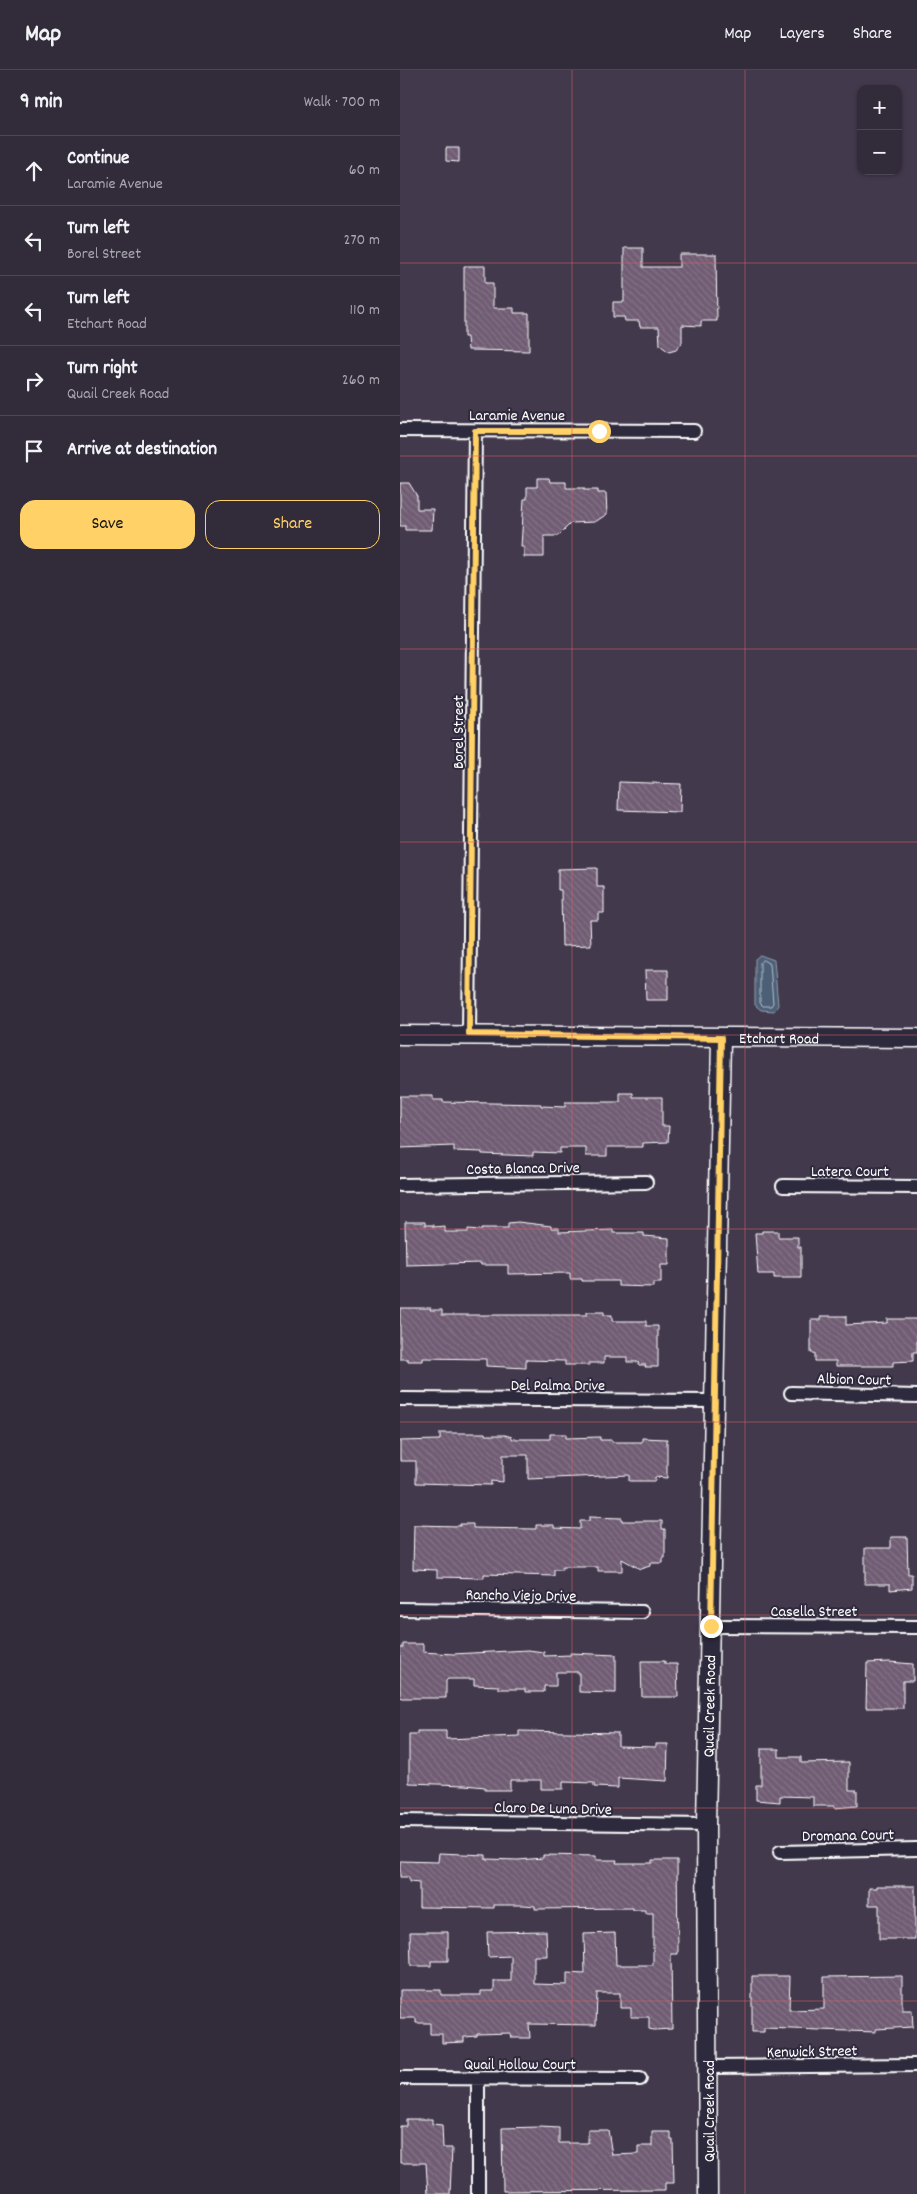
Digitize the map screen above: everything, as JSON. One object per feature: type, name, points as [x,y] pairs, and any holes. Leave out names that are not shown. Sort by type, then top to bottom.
[{"type":"street","name":"Laramie Avenue","points":[[400,430],[694,431]]},
{"type":"street","name":"Borel Street","points":[[469,1034],[475,431]]},
{"type":"street","name":"Etchart Road","points":[[400,1035],[917,1038]]},
{"type":"street","name":"Quail Creek Road","points":[[708,2194],[706,1825],[716,1401],[721,1038]]},
{"type":"street","name":"Costa Blanca Drive","points":[[400,1185],[646,1182]]},
{"type":"street","name":"Latera Court","points":[[783,1186],[917,1187]]},
{"type":"street","name":"Albion Court","points":[[791,1393],[917,1396]]},
{"type":"street","name":"Del Palma Drive","points":[[400,1399],[716,1401]]},
{"type":"street","name":"Rancho Viejo Drive","points":[[400,1609],[642,1612]]},
{"type":"street","name":"Casella Street","points":[[711,1626],[917,1626]]},
{"type":"street","name":"Claro De Luna Drive","points":[[400,1821],[706,1825]]},
{"type":"street","name":"Dromana Court","points":[[780,1852],[917,1849]]},
{"type":"street","name":"Kenwick Street","points":[[708,2067],[917,2065]]},
{"type":"street","name":"Quail Hollow Court","points":[[400,2078],[640,2079]]},
{"type":"street","points":[[478,2079],[478,2194]]},
{"type":"water","points":[[760,955],[774,960],[778,1005],[774,1011],[761,1010],[755,1005],[755,959]]},
{"type":"building","points":[[446,148],[459,148],[459,162],[446,161]]},
{"type":"building","points":[[624,248],[643,248],[643,267],[679,267],[679,254],[716,254],[717,321],[701,321],[701,326],[682,325],[682,343],[676,350],[669,352],[660,345],[659,327],[640,327],[639,321],[625,321],[624,317],[613,317],[613,302],[624,302]]},
{"type":"building","points":[[464,266],[485,266],[485,283],[493,283],[493,308],[514,308],[514,313],[529,313],[529,351],[468,350],[467,337],[464,337]]},
{"type":"building","points":[[537,478],[549,478],[550,482],[566,482],[566,488],[584,488],[584,490],[598,490],[598,493],[606,493],[607,514],[595,522],[571,523],[558,536],[544,536],[544,557],[524,557],[524,547],[521,547],[524,499],[527,499],[527,487],[537,487]]},
{"type":"building","points":[[400,483],[409,483],[417,496],[417,509],[433,509],[432,530],[405,530],[405,526],[400,526]]},
{"type":"building","points":[[619,782],[681,784],[680,812],[618,810]]},
{"type":"building","points":[[597,868],[597,887],[604,887],[604,913],[598,913],[598,920],[590,920],[591,945],[562,946],[561,890],[558,890],[558,869]]},
{"type":"building","points":[[645,970],[668,970],[668,1000],[646,1000]]},
{"type":"building","points":[[620,1093],[633,1093],[633,1097],[662,1097],[662,1126],[669,1126],[668,1142],[643,1143],[643,1147],[607,1147],[607,1156],[586,1156],[586,1148],[560,1148],[560,1153],[533,1152],[533,1156],[454,1151],[454,1146],[400,1148],[400,1096],[433,1096],[433,1100],[443,1100],[443,1102],[541,1104],[541,1106],[565,1107],[565,1102],[620,1102]]},
{"type":"building","points":[[405,1222],[425,1222],[425,1225],[433,1225],[433,1227],[445,1226],[445,1232],[468,1232],[468,1229],[482,1230],[482,1228],[508,1228],[508,1223],[518,1222],[551,1226],[551,1228],[559,1228],[559,1232],[613,1230],[613,1233],[644,1233],[644,1236],[669,1238],[669,1265],[661,1265],[661,1283],[653,1283],[653,1287],[618,1286],[618,1281],[570,1279],[570,1273],[508,1274],[508,1265],[481,1265],[481,1263],[406,1265]]},
{"type":"building","points":[[762,1231],[778,1231],[778,1237],[798,1237],[798,1247],[801,1247],[801,1278],[774,1278],[774,1274],[758,1274],[755,1233],[762,1233]]},
{"type":"building","points":[[400,1308],[431,1308],[430,1310],[442,1310],[442,1315],[587,1315],[587,1312],[604,1312],[604,1315],[612,1315],[612,1321],[646,1321],[646,1326],[658,1326],[658,1367],[645,1367],[646,1365],[639,1365],[638,1362],[627,1362],[627,1357],[604,1357],[604,1363],[589,1363],[589,1365],[565,1365],[565,1361],[526,1360],[526,1368],[486,1366],[486,1359],[423,1358],[423,1361],[408,1361],[408,1359],[400,1359]]},
{"type":"building","points":[[821,1316],[846,1316],[846,1325],[887,1323],[887,1319],[917,1319],[917,1352],[913,1352],[913,1361],[893,1362],[893,1366],[836,1366],[836,1361],[815,1361],[815,1353],[811,1353],[811,1320],[821,1320]]},
{"type":"building","points":[[440,1433],[485,1433],[485,1435],[505,1435],[512,1437],[512,1439],[550,1439],[550,1434],[566,1434],[566,1438],[600,1437],[600,1440],[612,1440],[612,1442],[642,1442],[642,1438],[667,1439],[667,1478],[655,1477],[655,1481],[629,1481],[629,1475],[528,1479],[528,1455],[503,1455],[503,1482],[491,1481],[491,1485],[416,1483],[416,1461],[400,1461],[400,1441],[440,1440]]},
{"type":"building","points":[[589,1517],[622,1518],[622,1521],[662,1521],[662,1529],[665,1529],[665,1558],[663,1558],[663,1563],[650,1563],[650,1566],[640,1569],[622,1559],[622,1571],[598,1571],[598,1567],[562,1567],[562,1570],[554,1570],[554,1576],[484,1574],[484,1578],[437,1577],[437,1570],[413,1569],[414,1525],[460,1526],[460,1524],[473,1524],[473,1528],[536,1529],[536,1525],[554,1525],[554,1528],[580,1529],[580,1521],[589,1521]]},
{"type":"building","points":[[891,1537],[907,1537],[908,1574],[912,1574],[912,1588],[890,1590],[890,1584],[865,1584],[865,1548],[891,1548]]},
{"type":"building","points":[[403,1644],[423,1644],[423,1652],[453,1654],[528,1650],[544,1652],[544,1656],[571,1655],[570,1653],[616,1655],[616,1693],[579,1692],[579,1672],[556,1672],[556,1686],[544,1686],[544,1692],[525,1692],[525,1689],[499,1689],[499,1686],[474,1685],[474,1679],[448,1679],[446,1681],[446,1698],[403,1698],[400,1697],[400,1648],[403,1648]]},
{"type":"building","points":[[641,1661],[665,1661],[665,1664],[677,1664],[678,1697],[642,1697]]},
{"type":"building","points":[[867,1663],[913,1664],[913,1681],[903,1681],[903,1708],[866,1708]]},
{"type":"building","points":[[417,1731],[446,1731],[446,1739],[519,1736],[519,1731],[618,1733],[618,1746],[656,1747],[656,1744],[668,1744],[667,1781],[618,1778],[618,1788],[594,1787],[594,1783],[563,1782],[563,1789],[541,1789],[541,1780],[510,1780],[510,1790],[485,1790],[485,1787],[465,1785],[409,1783],[409,1734],[417,1734]]},
{"type":"building","points":[[761,1749],[779,1749],[779,1757],[801,1757],[801,1763],[849,1762],[849,1790],[857,1790],[857,1806],[834,1808],[834,1806],[813,1806],[813,1797],[780,1796],[780,1802],[756,1800],[756,1785],[761,1785]]},
{"type":"building","points":[[439,1853],[486,1855],[486,1859],[518,1860],[543,1858],[543,1855],[596,1856],[596,1860],[617,1860],[616,1863],[652,1863],[652,1860],[677,1860],[678,1954],[671,1954],[672,2029],[649,2029],[649,2017],[631,2017],[631,2008],[620,2008],[620,1993],[597,1993],[596,2025],[529,2024],[530,2038],[511,2038],[510,2033],[477,2034],[477,2036],[464,2037],[464,2042],[442,2043],[442,2034],[430,2034],[430,2023],[416,2023],[416,2018],[400,2018],[400,1990],[441,1990],[441,1995],[481,1995],[481,1991],[494,1991],[494,1981],[511,1981],[511,1956],[488,1957],[487,1932],[546,1931],[547,1956],[534,1956],[534,1984],[567,1985],[567,1973],[585,1974],[584,1934],[615,1933],[616,1965],[653,1965],[653,1913],[645,1913],[645,1910],[633,1910],[633,1908],[535,1909],[535,1906],[524,1905],[494,1905],[494,1908],[419,1907],[419,1883],[409,1882],[409,1877],[400,1877],[400,1861],[438,1862]]},
{"type":"building","points":[[877,1886],[915,1886],[915,1939],[879,1939],[879,1905],[869,1905],[869,1888],[877,1888]]},
{"type":"building","points":[[410,1932],[448,1932],[448,1961],[431,1961],[431,1966],[411,1966]]},
{"type":"building","points":[[752,1976],[790,1976],[789,2010],[824,2009],[824,1977],[902,1976],[902,2010],[912,2010],[913,2027],[876,2029],[876,2032],[764,2028],[764,2032],[752,2032]]},
{"type":"building","points":[[406,2119],[432,2119],[432,2124],[442,2125],[443,2148],[452,2148],[450,2194],[428,2194],[426,2163],[400,2163],[400,2126],[406,2126]]},
{"type":"building","points":[[502,2128],[559,2128],[559,2143],[588,2143],[588,2130],[608,2130],[612,2155],[638,2154],[638,2146],[652,2146],[652,2132],[671,2132],[671,2140],[673,2140],[674,2183],[665,2183],[665,2190],[503,2191]]},
{"type":"route","points":[[599,431],[475,431],[473,787],[469,1034],[721,1038],[711,1626]]}]
